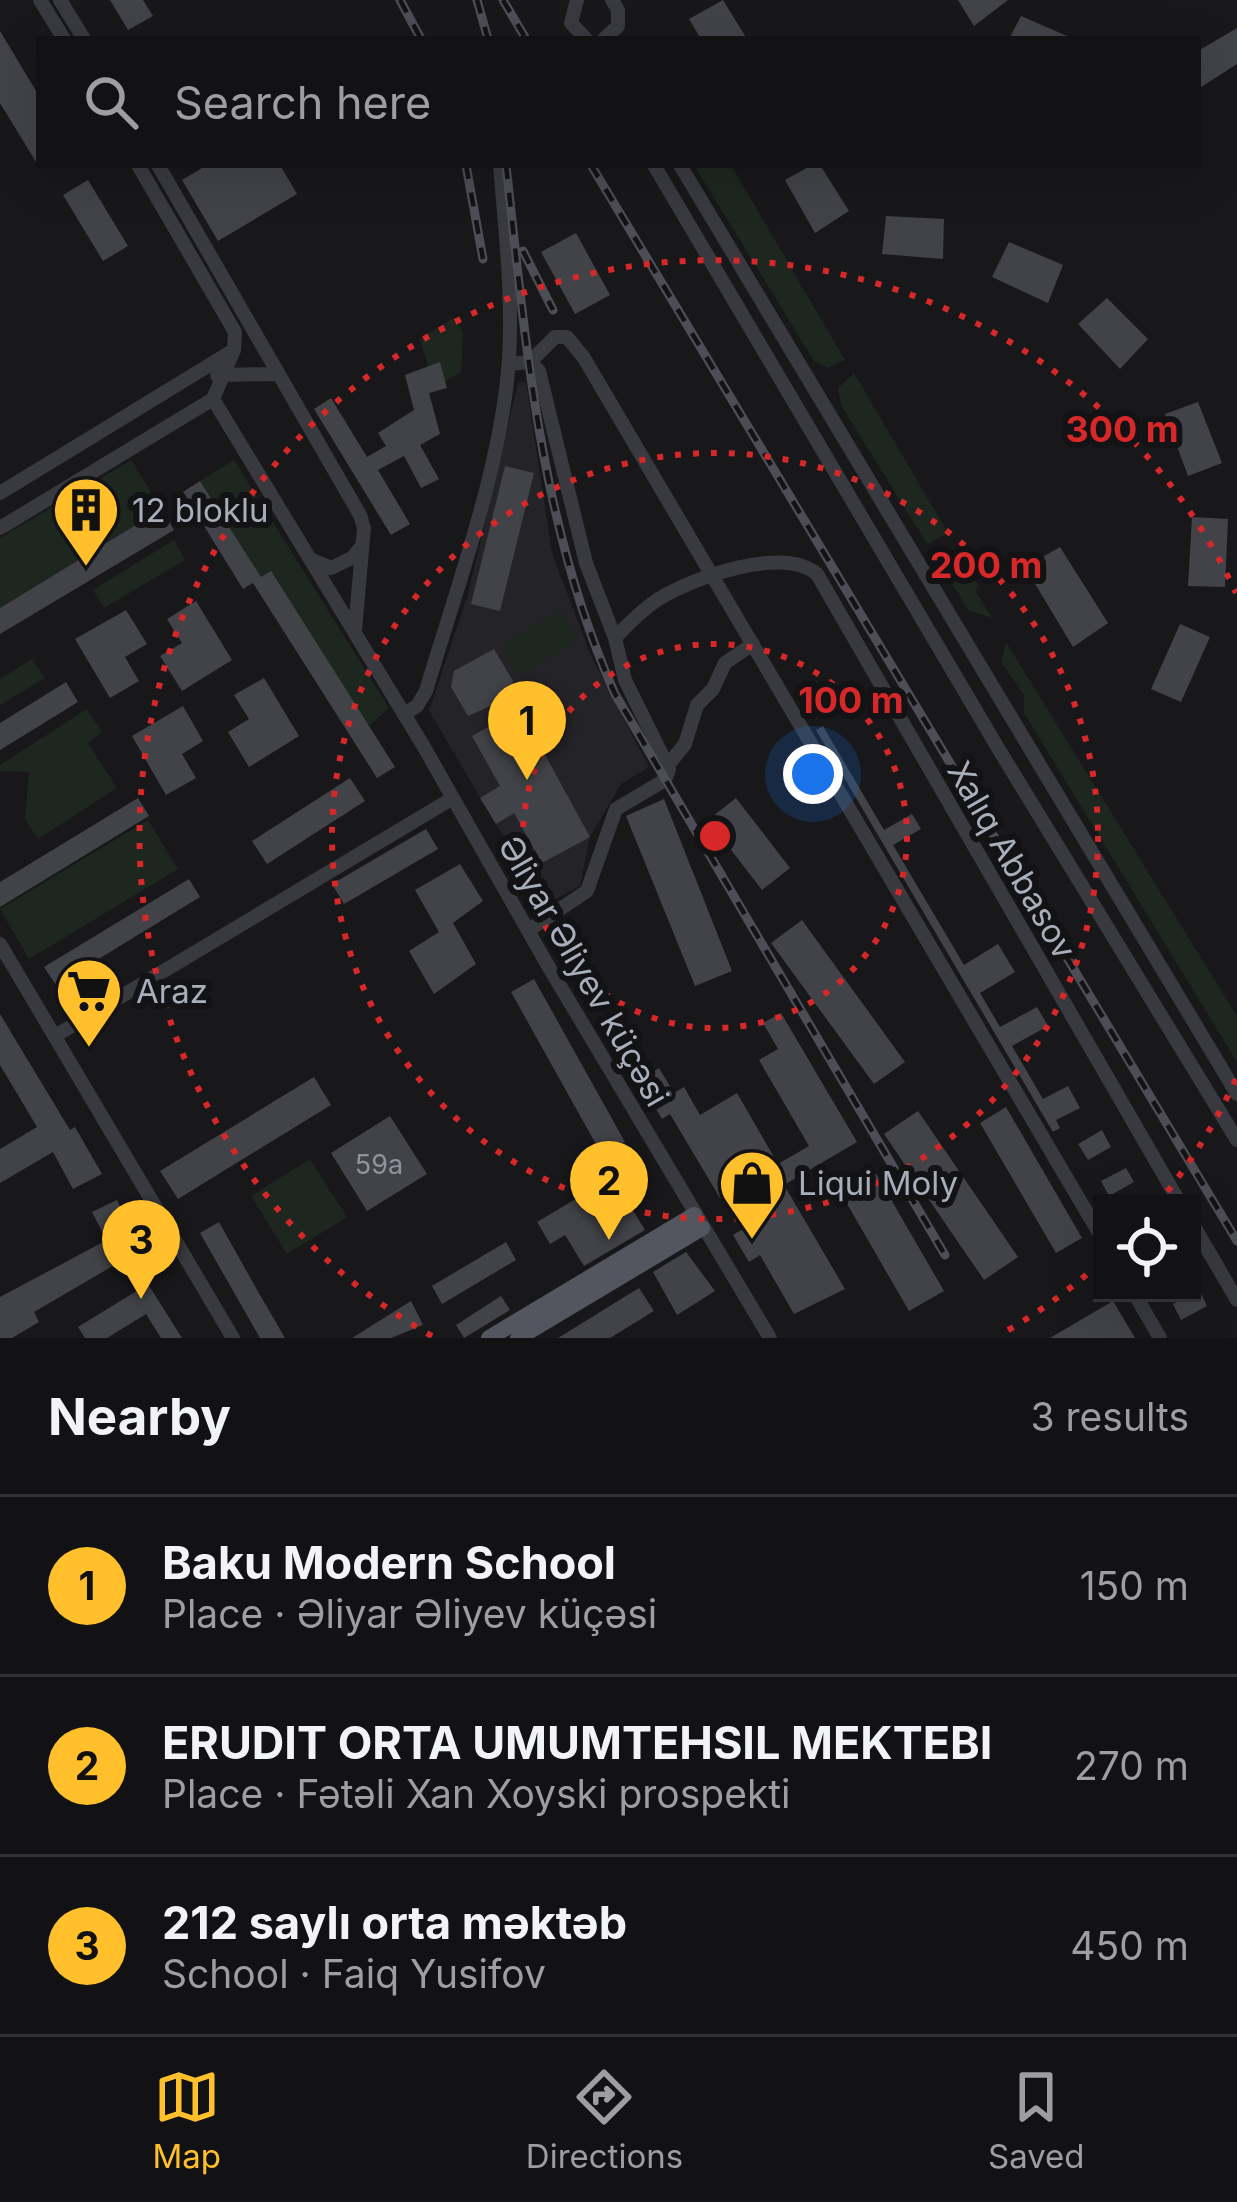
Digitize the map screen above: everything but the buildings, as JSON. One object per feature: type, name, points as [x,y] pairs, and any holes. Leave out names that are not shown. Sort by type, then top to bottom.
[{"type":"main road","points":[[489,1338],[698,1222]]},
{"type":"main road","points":[[518,1338],[698,1222]]},
{"type":"street","points":[[40,0],[62,36]]},
{"type":"street","points":[[60,0],[82,36]]},
{"type":"street","points":[[577,0],[570,14],[580,36]]},
{"type":"street","points":[[612,0],[618,10],[617,32]]},
{"type":"street","points":[[0,528],[213,399],[234,350],[235,332],[140,168]]},
{"type":"street","points":[[160,168],[361,515],[355,630]]},
{"type":"street","points":[[404,714],[422,700],[498,432],[509,364],[509,276],[500,168]]},
{"type":"street","points":[[655,168],[1237,1140]]},
{"type":"street","points":[[682,168],[1237,1094]]},
{"type":"street","points":[[509,364],[530,362],[555,337],[567,337],[574,344],[1093,1223]]},
{"type":"street","points":[[0,493],[234,350]]},
{"type":"street","points":[[530,362],[539,371],[573,517],[625,680],[668,765]]},
{"type":"street","points":[[196,375],[278,374]]},
{"type":"street","name":"Əliyar Əliyev küçəsi","points":[[213,399],[355,630],[770,1338]]},
{"type":"street","points":[[305,554],[331,568],[352,558],[363,542]]},
{"type":"street","name":"Xalıq Abbasov","points":[[615,638],[660,598],[712,575],[760,564],[792,563],[817,574],[1175,1194]]},
{"type":"street","points":[[530,931],[586,891],[616,808],[665,780],[668,765],[685,744],[698,705],[713,689],[725,663],[753,644]]},
{"type":"street","points":[[55,1036],[453,798]]},
{"type":"street","points":[[0,944],[233,1338]]},
{"type":"street","points":[[1201,1238],[1237,1300]]},
{"type":"street","points":[[1139,1302],[1160,1338]]},
{"type":"shaded area","points":[[696,168],[733,168],[845,360],[828,368],[814,361]]},
{"type":"shaded area","points":[[455,317],[463,333],[461,373],[445,381],[440,363],[428,367],[420,339]]},
{"type":"shaded area","points":[[854,373],[948,533],[927,544],[841,405],[838,388]]},
{"type":"shaded area","points":[[526,382],[552,553],[591,656],[649,767],[621,784],[590,837],[580,886],[544,905],[429,711],[468,594],[518,383]]},
{"type":"shaded area","points":[[131,460],[162,509],[0,608],[0,538]]},
{"type":"shaded area","points":[[234,460],[389,708],[369,726],[261,577],[200,481]]},
{"type":"shaded area","points":[[174,540],[185,560],[104,608],[93,590]]},
{"type":"shaded area","points":[[958,550],[992,618],[968,610],[939,562]]},
{"type":"shaded area","points":[[561,610],[579,641],[519,675],[501,644]]},
{"type":"shaded area","points":[[1006,642],[1237,1016],[1237,1062],[1024,713],[1024,695],[1001,662]]},
{"type":"shaded area","points":[[32,659],[45,678],[0,705],[0,679]]},
{"type":"shaded area","points":[[87,709],[102,732],[88,743],[117,788],[38,839],[25,819],[29,772],[0,771],[0,765]]},
{"type":"shaded area","points":[[148,820],[178,869],[29,959],[0,909]]},
{"type":"shaded area","points":[[310,1159],[347,1217],[287,1254],[251,1196]]},
{"type":"railway","points":[[400,0],[419,36]]},
{"type":"railway","points":[[477,0],[487,36]]},
{"type":"railway","points":[[503,0],[524,36]]},
{"type":"railway","points":[[467,168],[483,259]]},
{"type":"railway","points":[[506,168],[530,367],[553,500],[569,566],[615,694],[945,1255]]},
{"type":"railway","points":[[593,168],[1237,1241]]},
{"type":"railway","points":[[523,251],[553,310]]},
{"type":"place","name":"12 bloklu","points":[[86,569]]},
{"type":"place","name":"Baku Modern School","points":[[527,780]]},
{"type":"place","name":"Araz","points":[[89,1050]]},
{"type":"place","name":"ERUDIT ORTA UMUMTEHSIL MEKTEBI","points":[[609,1240]]},
{"type":"place","name":"Liqui Moly","points":[[752,1242]]},
{"type":"place","name":"212 saylı orta məktəb","points":[[141,1299]]}]
